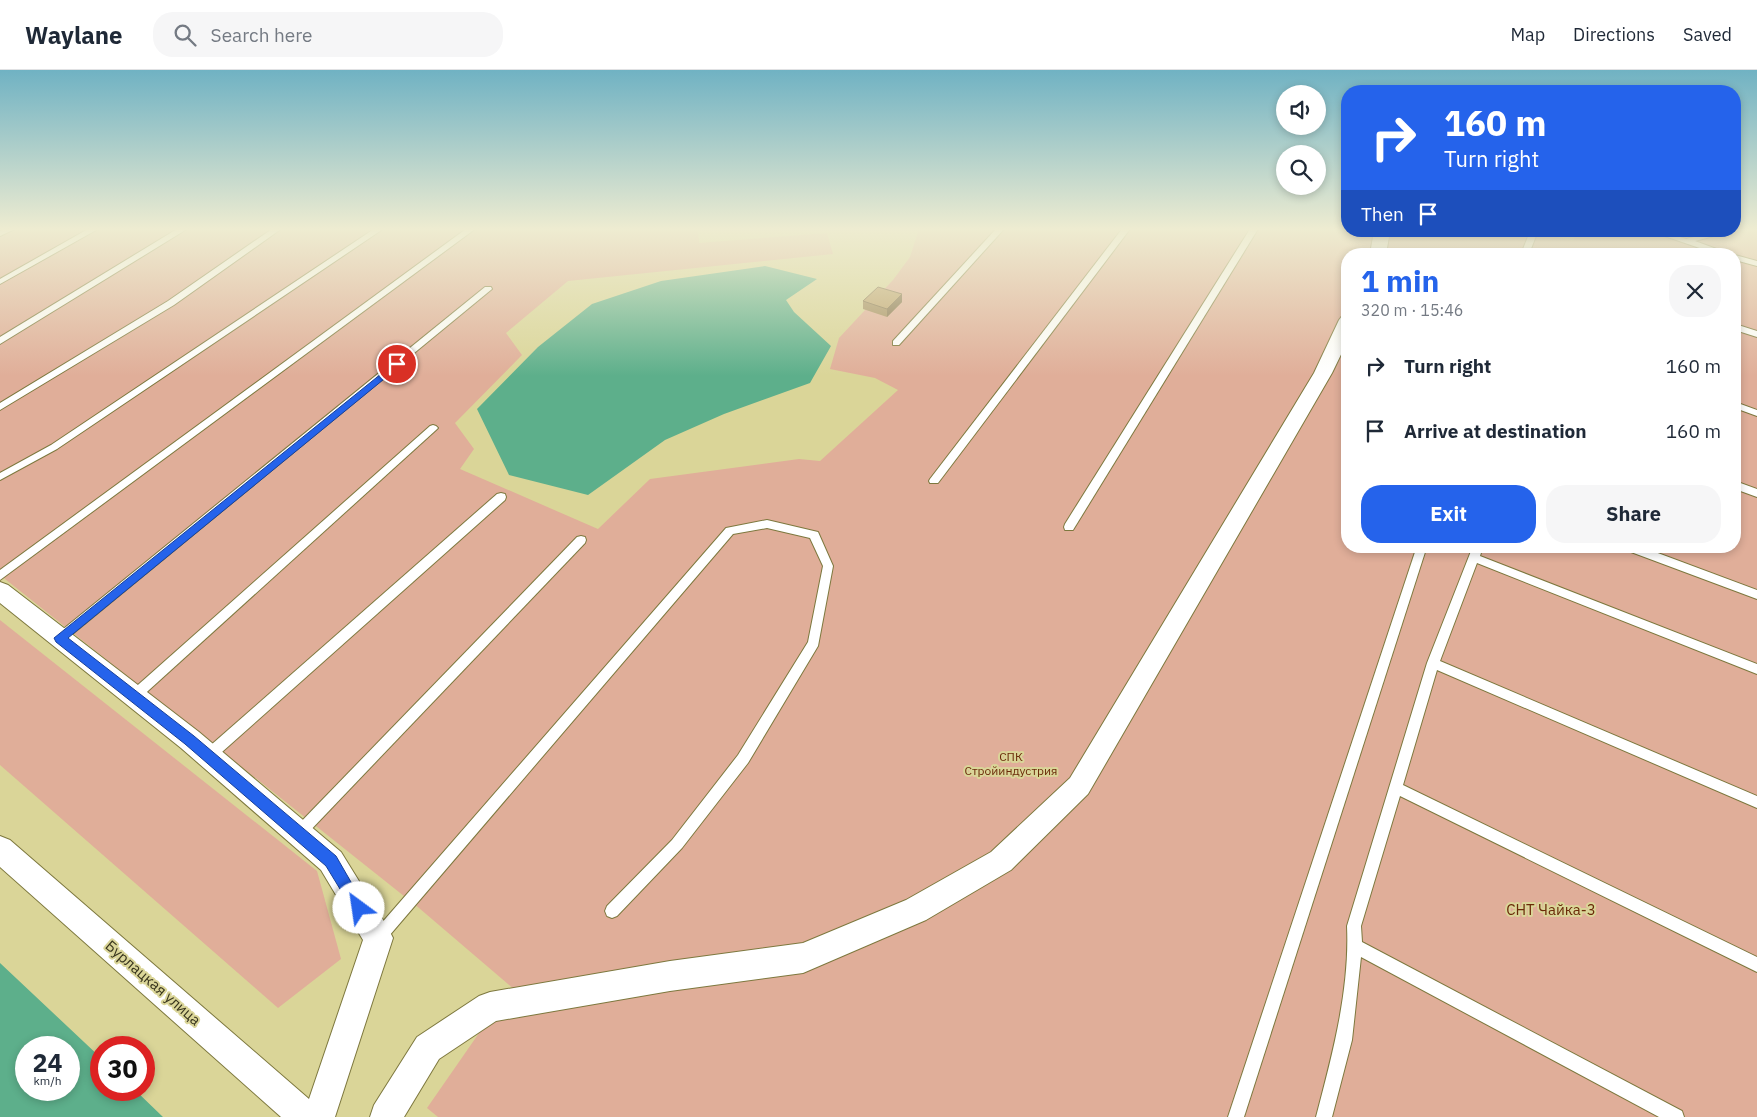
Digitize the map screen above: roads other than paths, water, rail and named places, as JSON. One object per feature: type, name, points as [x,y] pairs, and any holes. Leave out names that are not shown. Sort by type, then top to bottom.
[{"type":"street","points":[[386,1117],[428,1048],[490,1007],[670,976],[803,958],[916,910],[1001,861],[1079,786],[1323,373],[1341,335]]},
{"type":"street","points":[[0,591],[208,756],[331,861],[378,938],[319,1117]]},
{"type":"street","name":"Бурлацкая улица","points":[[0,849],[305,1117]]},
{"type":"lane","points":[[0,341],[103,278]]},
{"type":"lane","points":[[0,408],[171,303],[207,278]]},
{"type":"lane","points":[[0,477],[54,447],[305,278]]},
{"type":"lane","points":[[0,576],[405,278]]},
{"type":"lane","points":[[896,343],[955,278]]},
{"type":"lane","points":[[934,481],[1089,278]]},
{"type":"lane","points":[[1069,527],[1224,278]]},
{"type":"lane","points":[[60,638],[488,289]]},
{"type":"lane","points":[[1741,329],[1757,334]]},
{"type":"lane","points":[[1741,407],[1757,413]]},
{"type":"lane","points":[[134,696],[433,428]]},
{"type":"lane","points":[[1741,487],[1757,493]]},
{"type":"lane","points":[[208,756],[501,497]]},
{"type":"lane","points":[[378,938],[730,531],[766,524],[814,535],[828,566],[814,643],[743,758],[677,844],[612,912]]},
{"type":"lane","points":[[299,833],[581,540]]},
{"type":"lane","points":[[1236,1117],[1420,553]]},
{"type":"lane","points":[[1324,1117],[1344,1040],[1355,946],[1354,926],[1394,787],[1433,663],[1476,553]]},
{"type":"lane","points":[[1478,553],[1757,669]]},
{"type":"lane","points":[[1646,553],[1757,595]]},
{"type":"lane","points":[[1433,663],[1757,802]]},
{"type":"lane","points":[[1394,787],[1757,965]]},
{"type":"lane","points":[[1355,946],[1676,1117]]},
{"type":"park label","name":"СПК Стройиндустрия","points":[[1011,764]]},
{"type":"park label","name":"СНТ Чайка-3","points":[[1551,910]]}]
